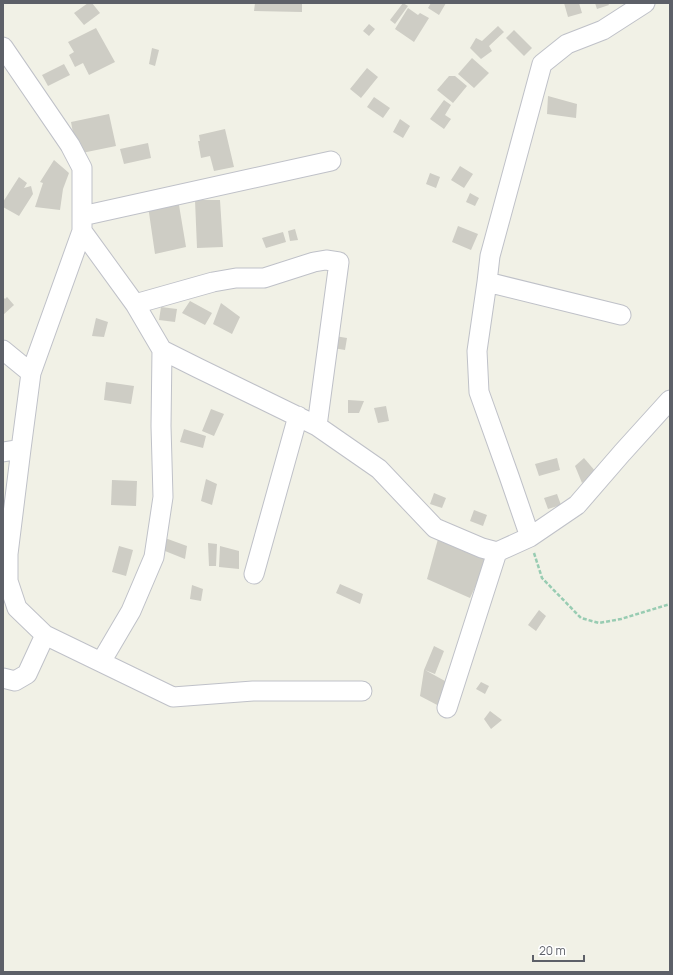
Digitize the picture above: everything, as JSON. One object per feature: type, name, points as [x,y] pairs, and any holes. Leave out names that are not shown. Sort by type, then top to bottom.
[{"type":"street","points":[[530,537],[479,392],[477,351],[488,282],[490,256],[542,64],[567,44],[603,30],[645,3]]},
{"type":"street","points":[[3,47],[70,145],[82,168],[82,223],[32,373],[12,450],[8,580],[17,608],[45,636],[174,697],[252,691],[362,691]]},
{"type":"street","points":[[82,223],[331,162]]},
{"type":"street","points":[[82,223],[135,304],[162,350],[161,426],[163,497],[154,557],[131,611],[101,662]]},
{"type":"street","points":[[135,304],[213,282],[236,278],[264,278],[314,262],[326,260],[339,262],[317,426]]},
{"type":"street","points":[[488,282],[621,315]]},
{"type":"street","points":[[3,350],[32,373]]},
{"type":"street","points":[[162,350],[317,426],[379,469],[436,528],[482,548],[497,552],[530,537],[578,505],[670,400]]},
{"type":"street","points":[[254,574],[298,416]]},
{"type":"street","points":[[447,708],[497,552]]},
{"type":"street","points":[[3,678],[15,681],[27,674],[45,636]]},
{"type":"path","points":[[530,537],[542,578],[581,618],[599,622],[621,619],[670,604]]},
{"type":"building","points":[[88,3],[92,3],[100,13],[84,25],[74,13]]},
{"type":"building","points":[[255,3],[302,3],[302,12],[254,11]]},
{"type":"building","points":[[403,3],[408,6],[395,24],[390,20]]},
{"type":"building","points":[[431,3],[446,3],[439,15],[428,8]]},
{"type":"building","points":[[564,3],[579,3],[582,13],[568,17]]},
{"type":"building","points":[[595,3],[608,3],[609,5],[597,9]]},
{"type":"building","points":[[408,8],[418,15],[420,13],[429,18],[414,42],[395,29]]},
{"type":"building","points":[[369,24],[375,29],[369,36],[363,31]]},
{"type":"building","points":[[498,26],[504,32],[489,46],[492,51],[481,59],[470,48],[476,38],[482,41]]},
{"type":"building","points":[[96,28],[115,62],[89,75],[83,63],[75,67],[69,55],[74,52],[68,42]]},
{"type":"building","points":[[514,30],[532,48],[524,56],[506,38]]},
{"type":"building","points":[[152,48],[159,50],[155,66],[149,64]]},
{"type":"building","points":[[472,58],[489,73],[474,88],[458,74]]},
{"type":"building","points":[[64,64],[70,75],[48,86],[42,75]]},
{"type":"building","points":[[367,68],[378,77],[361,98],[350,89]]},
{"type":"building","points":[[449,76],[455,76],[467,86],[453,103],[437,90]]},
{"type":"building","points":[[548,96],[577,104],[576,118],[547,114]]},
{"type":"building","points":[[374,97],[390,108],[383,118],[367,107]]},
{"type":"building","points":[[444,100],[451,105],[445,115],[451,119],[444,129],[430,119]]},
{"type":"building","points":[[109,114],[116,146],[77,154],[71,122]]},
{"type":"building","points":[[400,119],[410,126],[403,138],[393,132]]},
{"type":"building","points":[[225,129],[234,167],[214,171],[210,156],[201,158],[198,141],[200,141],[199,135]]},
{"type":"building","points":[[148,143],[151,158],[124,164],[120,149]]},
{"type":"building","points":[[54,160],[69,173],[63,189],[60,210],[35,207],[43,183],[40,182]]},
{"type":"building","points":[[460,166],[473,174],[464,188],[451,180]]},
{"type":"building","points":[[430,173],[440,177],[436,188],[426,184]]},
{"type":"building","points":[[19,177],[27,183],[24,188],[31,186],[33,194],[19,216],[3,207],[3,202]]},
{"type":"building","points":[[470,193],[479,198],[475,206],[466,202]]},
{"type":"building","points":[[178,199],[186,247],[155,254],[148,206]]},
{"type":"building","points":[[195,200],[220,200],[223,247],[197,248]]},
{"type":"building","points":[[458,226],[478,234],[471,250],[452,242]]},
{"type":"building","points":[[295,229],[298,240],[290,241],[288,231]]},
{"type":"building","points":[[283,232],[286,242],[266,248],[262,238]]},
{"type":"building","points":[[3,297],[5,299],[7,297],[14,305],[3,315]]},
{"type":"building","points":[[190,301],[212,313],[205,325],[182,313]]},
{"type":"building","points":[[221,303],[240,317],[232,334],[213,324]]},
{"type":"building","points":[[161,307],[177,309],[175,322],[159,320]]},
{"type":"building","points":[[96,318],[108,322],[104,337],[92,336]]},
{"type":"building","points":[[335,336],[347,338],[345,350],[333,348]]},
{"type":"building","points":[[106,382],[134,386],[131,404],[104,400]]},
{"type":"building","points":[[348,400],[364,401],[359,413],[348,413]]},
{"type":"building","points":[[386,406],[389,421],[378,423],[374,408]]},
{"type":"building","points":[[211,409],[224,414],[214,436],[202,431]]},
{"type":"building","points":[[184,429],[206,436],[203,448],[180,442]]},
{"type":"building","points":[[557,458],[560,470],[539,476],[535,464]]},
{"type":"building","points":[[584,458],[596,472],[582,483],[575,466]]},
{"type":"building","points":[[206,479],[217,484],[212,505],[201,501]]},
{"type":"building","points":[[112,480],[137,481],[136,506],[111,505]]},
{"type":"building","points":[[434,493],[446,498],[442,508],[430,504]]},
{"type":"building","points":[[557,494],[561,505],[548,509],[544,498]]},
{"type":"building","points":[[474,510],[487,515],[483,526],[470,521]]},
{"type":"building","points":[[165,538],[187,546],[185,559],[160,549]]},
{"type":"building","points":[[438,539],[488,560],[470,598],[427,579]]},
{"type":"building","points":[[208,543],[217,544],[216,566],[209,566]]},
{"type":"building","points":[[119,546],[133,550],[126,576],[112,572]]},
{"type":"building","points":[[220,546],[239,551],[239,569],[219,567]]},
{"type":"building","points":[[340,584],[363,594],[360,604],[336,593]]},
{"type":"building","points":[[192,585],[203,589],[201,601],[190,599]]},
{"type":"building","points":[[539,610],[546,616],[536,631],[528,625]]},
{"type":"building","points":[[434,646],[444,651],[435,674],[425,670],[454,686],[441,707],[420,696],[424,670]]},
{"type":"building","points":[[481,682],[489,686],[485,694],[476,689]]},
{"type":"building","points":[[490,711],[502,720],[491,729],[484,719]]}]
